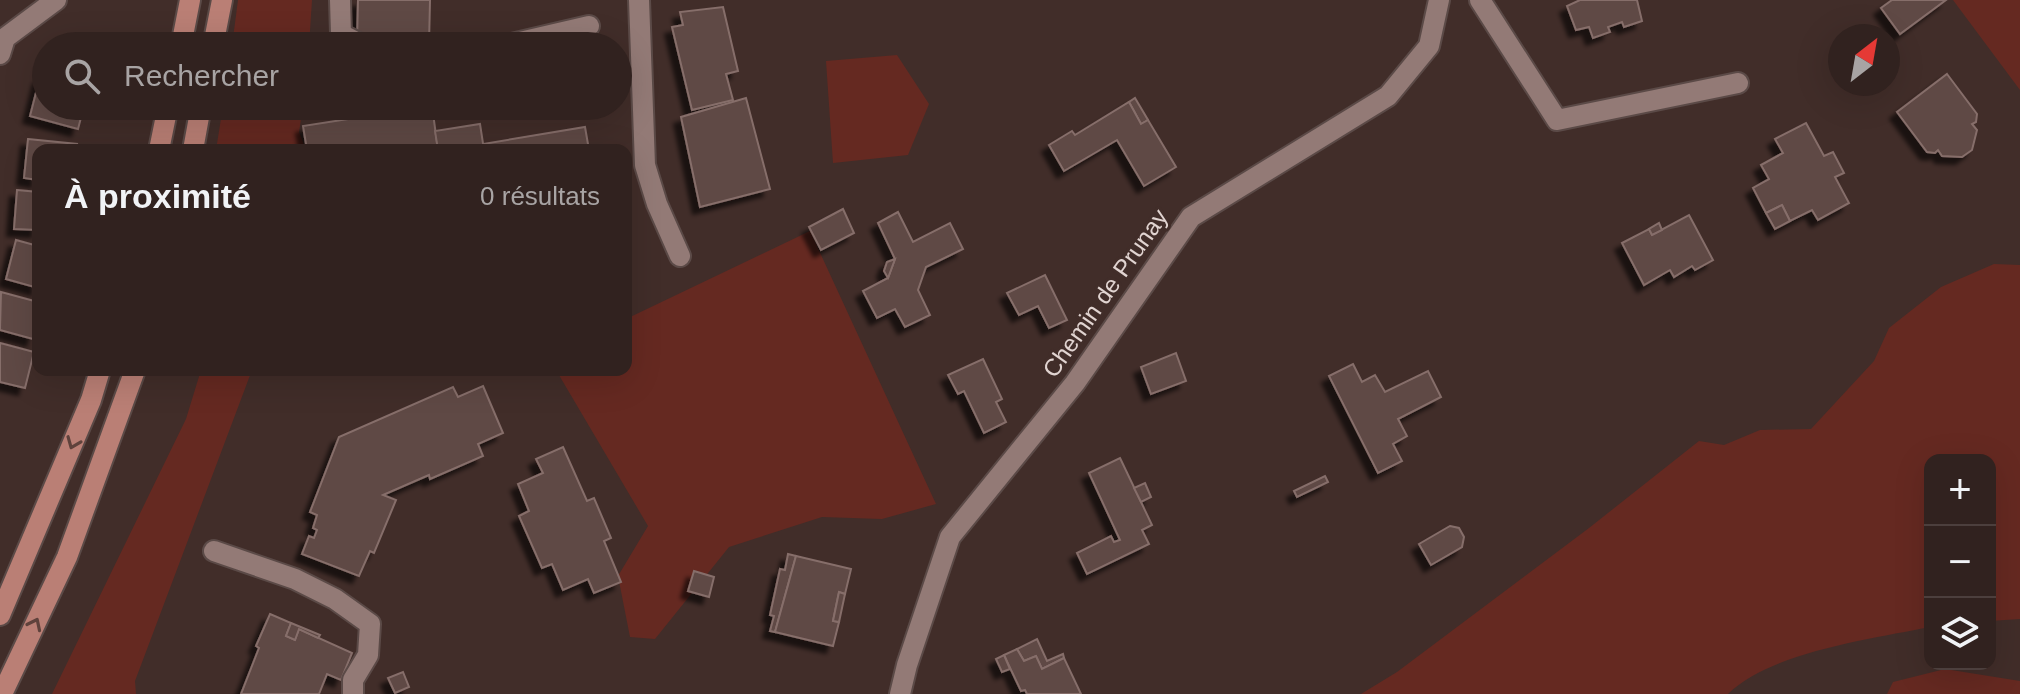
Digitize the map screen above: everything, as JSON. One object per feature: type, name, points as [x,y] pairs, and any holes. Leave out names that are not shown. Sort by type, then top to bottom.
[{"type":"main road","points":[[184,32],[190,0]]},
{"type":"main road","points":[[216,32],[222,0]]},
{"type":"main road","points":[[160,144],[165,120]]},
{"type":"main road","points":[[194,144],[198,120]]},
{"type":"main road","points":[[0,615],[91,400],[98,376]]},
{"type":"main road","points":[[2,694],[67,557],[133,376]]},
{"type":"street","points":[[0,54],[5,38],[56,0]]},
{"type":"street","points":[[340,0],[341,32]]},
{"type":"street","points":[[639,0],[645,165],[657,204],[680,256]]},
{"type":"street","name":"Chemin de Prunay","points":[[900,694],[950,537],[1075,383],[1191,217],[1388,96],[1429,46],[1439,0]]},
{"type":"street","points":[[1480,0],[1557,120],[1738,83]]},
{"type":"street","points":[[563,32],[589,26]]},
{"type":"street","points":[[214,551],[295,579],[335,599],[370,624],[368,655],[353,680],[353,694]]},
{"type":"shaded area","points":[[238,0],[312,0],[310,32],[234,32]]},
{"type":"shaded area","points":[[1953,0],[2020,0],[2020,90]]},
{"type":"shaded area","points":[[897,55],[929,104],[908,155],[833,163],[826,61]]},
{"type":"shaded area","points":[[221,120],[301,120],[299,132],[304,144],[217,144]]},
{"type":"shaded area","points":[[810,231],[936,504],[882,519],[822,517],[729,547],[655,639],[630,637],[618,576],[648,526],[560,376],[632,376],[632,316]]},
{"type":"shaded area","points":[[1994,264],[2020,265],[2020,619],[1996,621],[1996,454],[1924,454],[1924,628],[1851,642],[1795,658],[1769,668],[1728,694],[1361,694],[1397,672],[1699,441],[1724,445],[1760,430],[1811,429],[1874,361],[1889,328],[1941,287]]},
{"type":"shaded area","points":[[199,376],[250,376],[135,681],[136,694],[52,694],[186,419]]},
{"type":"shaded area","points":[[1951,670],[2020,681],[2020,694],[1887,694],[1893,682]]},
{"type":"building","points":[[358,0],[430,0],[429,32],[357,32]]},
{"type":"building","points":[[1580,0],[1637,0],[1642,21],[1624,27],[1622,22],[1608,27],[1610,32],[1593,38],[1589,27],[1576,30],[1567,6]]},
{"type":"building","points":[[1892,0],[1946,0],[1900,34],[1900,24],[1893,24],[1881,8]]},
{"type":"building","points":[[723,7],[738,71],[726,74],[733,100],[692,110],[672,27],[683,25],[680,12]]},
{"type":"building","points":[[1947,74],[1977,114],[1976,122],[1972,124],[1977,130],[1972,150],[1962,157],[1942,156],[1938,150],[1935,153],[1927,152],[1897,112]]},
{"type":"building","points":[[746,98],[770,189],[700,207],[681,117]]},
{"type":"building","points":[[1135,98],[1148,120],[1141,124],[1129,102]]},
{"type":"building","points":[[1129,102],[1141,124],[1148,120],[1176,167],[1144,186],[1117,140],[1064,171],[1049,145],[1072,131],[1075,135]]},
{"type":"building","points":[[45,120],[80,120],[78,129]]},
{"type":"building","points":[[342,120],[434,120],[437,144],[306,144],[303,126]]},
{"type":"building","points":[[1806,123],[1824,156],[1833,152],[1844,173],[1835,177],[1849,203],[1818,220],[1812,210],[1790,221],[1782,205],[1766,213],[1753,188],[1769,179],[1761,165],[1783,153],[1775,139]]},
{"type":"building","points":[[480,124],[483,144],[437,144],[435,131]]},
{"type":"building","points":[[585,127],[588,144],[483,144]]},
{"type":"building","points":[[28,139],[77,144],[32,144],[32,179],[24,178]]},
{"type":"building","points":[[17,190],[32,191],[32,230],[14,229]]},
{"type":"building","points":[[1782,205],[1790,221],[1775,229],[1766,213]]},
{"type":"building","points":[[843,209],[854,233],[821,250],[809,227]]},
{"type":"building","points":[[898,212],[913,242],[950,223],[963,249],[926,267],[918,290],[930,315],[905,327],[895,309],[877,318],[863,291],[888,278],[895,259],[878,223]]},
{"type":"building","points":[[1689,215],[1713,260],[1695,270],[1692,266],[1674,277],[1670,270],[1644,285],[1622,243],[1649,229],[1652,235]]},
{"type":"building","points":[[1659,223],[1662,230],[1652,235],[1649,229]]},
{"type":"building","points":[[16,240],[32,244],[32,286],[6,279]]},
{"type":"building","points":[[895,259],[888,278],[884,271],[887,262]]},
{"type":"building","points":[[1045,275],[1067,320],[1049,328],[1038,306],[1019,315],[1007,293]]},
{"type":"building","points":[[1,292],[32,300],[32,339],[0,330]]},
{"type":"building","points":[[0,343],[32,351],[25,388],[0,382]]},
{"type":"building","points":[[1176,353],[1186,381],[1151,394],[1141,367]]},
{"type":"building","points":[[983,359],[1002,399],[996,402],[1006,422],[984,433],[964,391],[958,394],[948,375]]},
{"type":"building","points":[[1353,364],[1362,382],[1375,375],[1385,392],[1428,371],[1441,397],[1398,419],[1407,436],[1393,444],[1402,461],[1378,473],[1329,376]]},
{"type":"building","points":[[483,386],[503,433],[478,444],[483,456],[383,495],[396,500],[374,553],[370,551],[359,576],[302,554],[309,536],[314,538],[317,530],[313,528],[317,515],[310,512],[339,437],[453,387],[458,397]]},
{"type":"building","points":[[563,447],[587,501],[594,498],[611,538],[604,541],[621,582],[594,593],[588,579],[563,590],[552,564],[542,568],[519,516],[529,511],[518,484],[543,473],[536,459]]},
{"type":"building","points":[[1120,458],[1152,525],[1142,530],[1149,544],[1087,574],[1077,553],[1111,536],[1114,542],[1120,540],[1089,473]]},
{"type":"building","points":[[1325,476],[1328,482],[1297,497],[1294,491]]},
{"type":"building","points":[[1145,483],[1151,497],[1141,502],[1134,488]]},
{"type":"building","points":[[1450,526],[1459,528],[1464,537],[1462,547],[1431,565],[1419,544]]},
{"type":"building","points":[[788,554],[796,556],[775,632],[770,631],[774,616],[770,615],[780,569],[785,570]]},
{"type":"building","points":[[796,556],[851,569],[845,594],[839,592],[833,621],[839,622],[833,646],[775,632]]},
{"type":"building","points":[[694,571],[714,577],[709,597],[688,591]]},
{"type":"building","points":[[839,592],[845,594],[839,622],[833,621]]},
{"type":"building","points":[[270,614],[291,623],[286,636],[295,640],[299,629],[352,653],[341,680],[327,674],[319,694],[241,694]]},
{"type":"building","points":[[291,623],[320,635],[318,638],[299,629],[295,640],[286,636]]},
{"type":"building","points":[[1037,639],[1047,661],[1063,654],[1064,658],[1042,669],[1036,656],[1024,661],[1017,649]]},
{"type":"building","points":[[1017,649],[1024,661],[1036,656],[1042,669],[1064,658],[1081,694],[1027,694],[1025,690],[1021,691],[1004,655]]},
{"type":"building","points":[[1004,655],[1010,669],[1002,672],[996,659]]},
{"type":"building","points":[[403,672],[409,687],[395,693],[388,678]]}]
